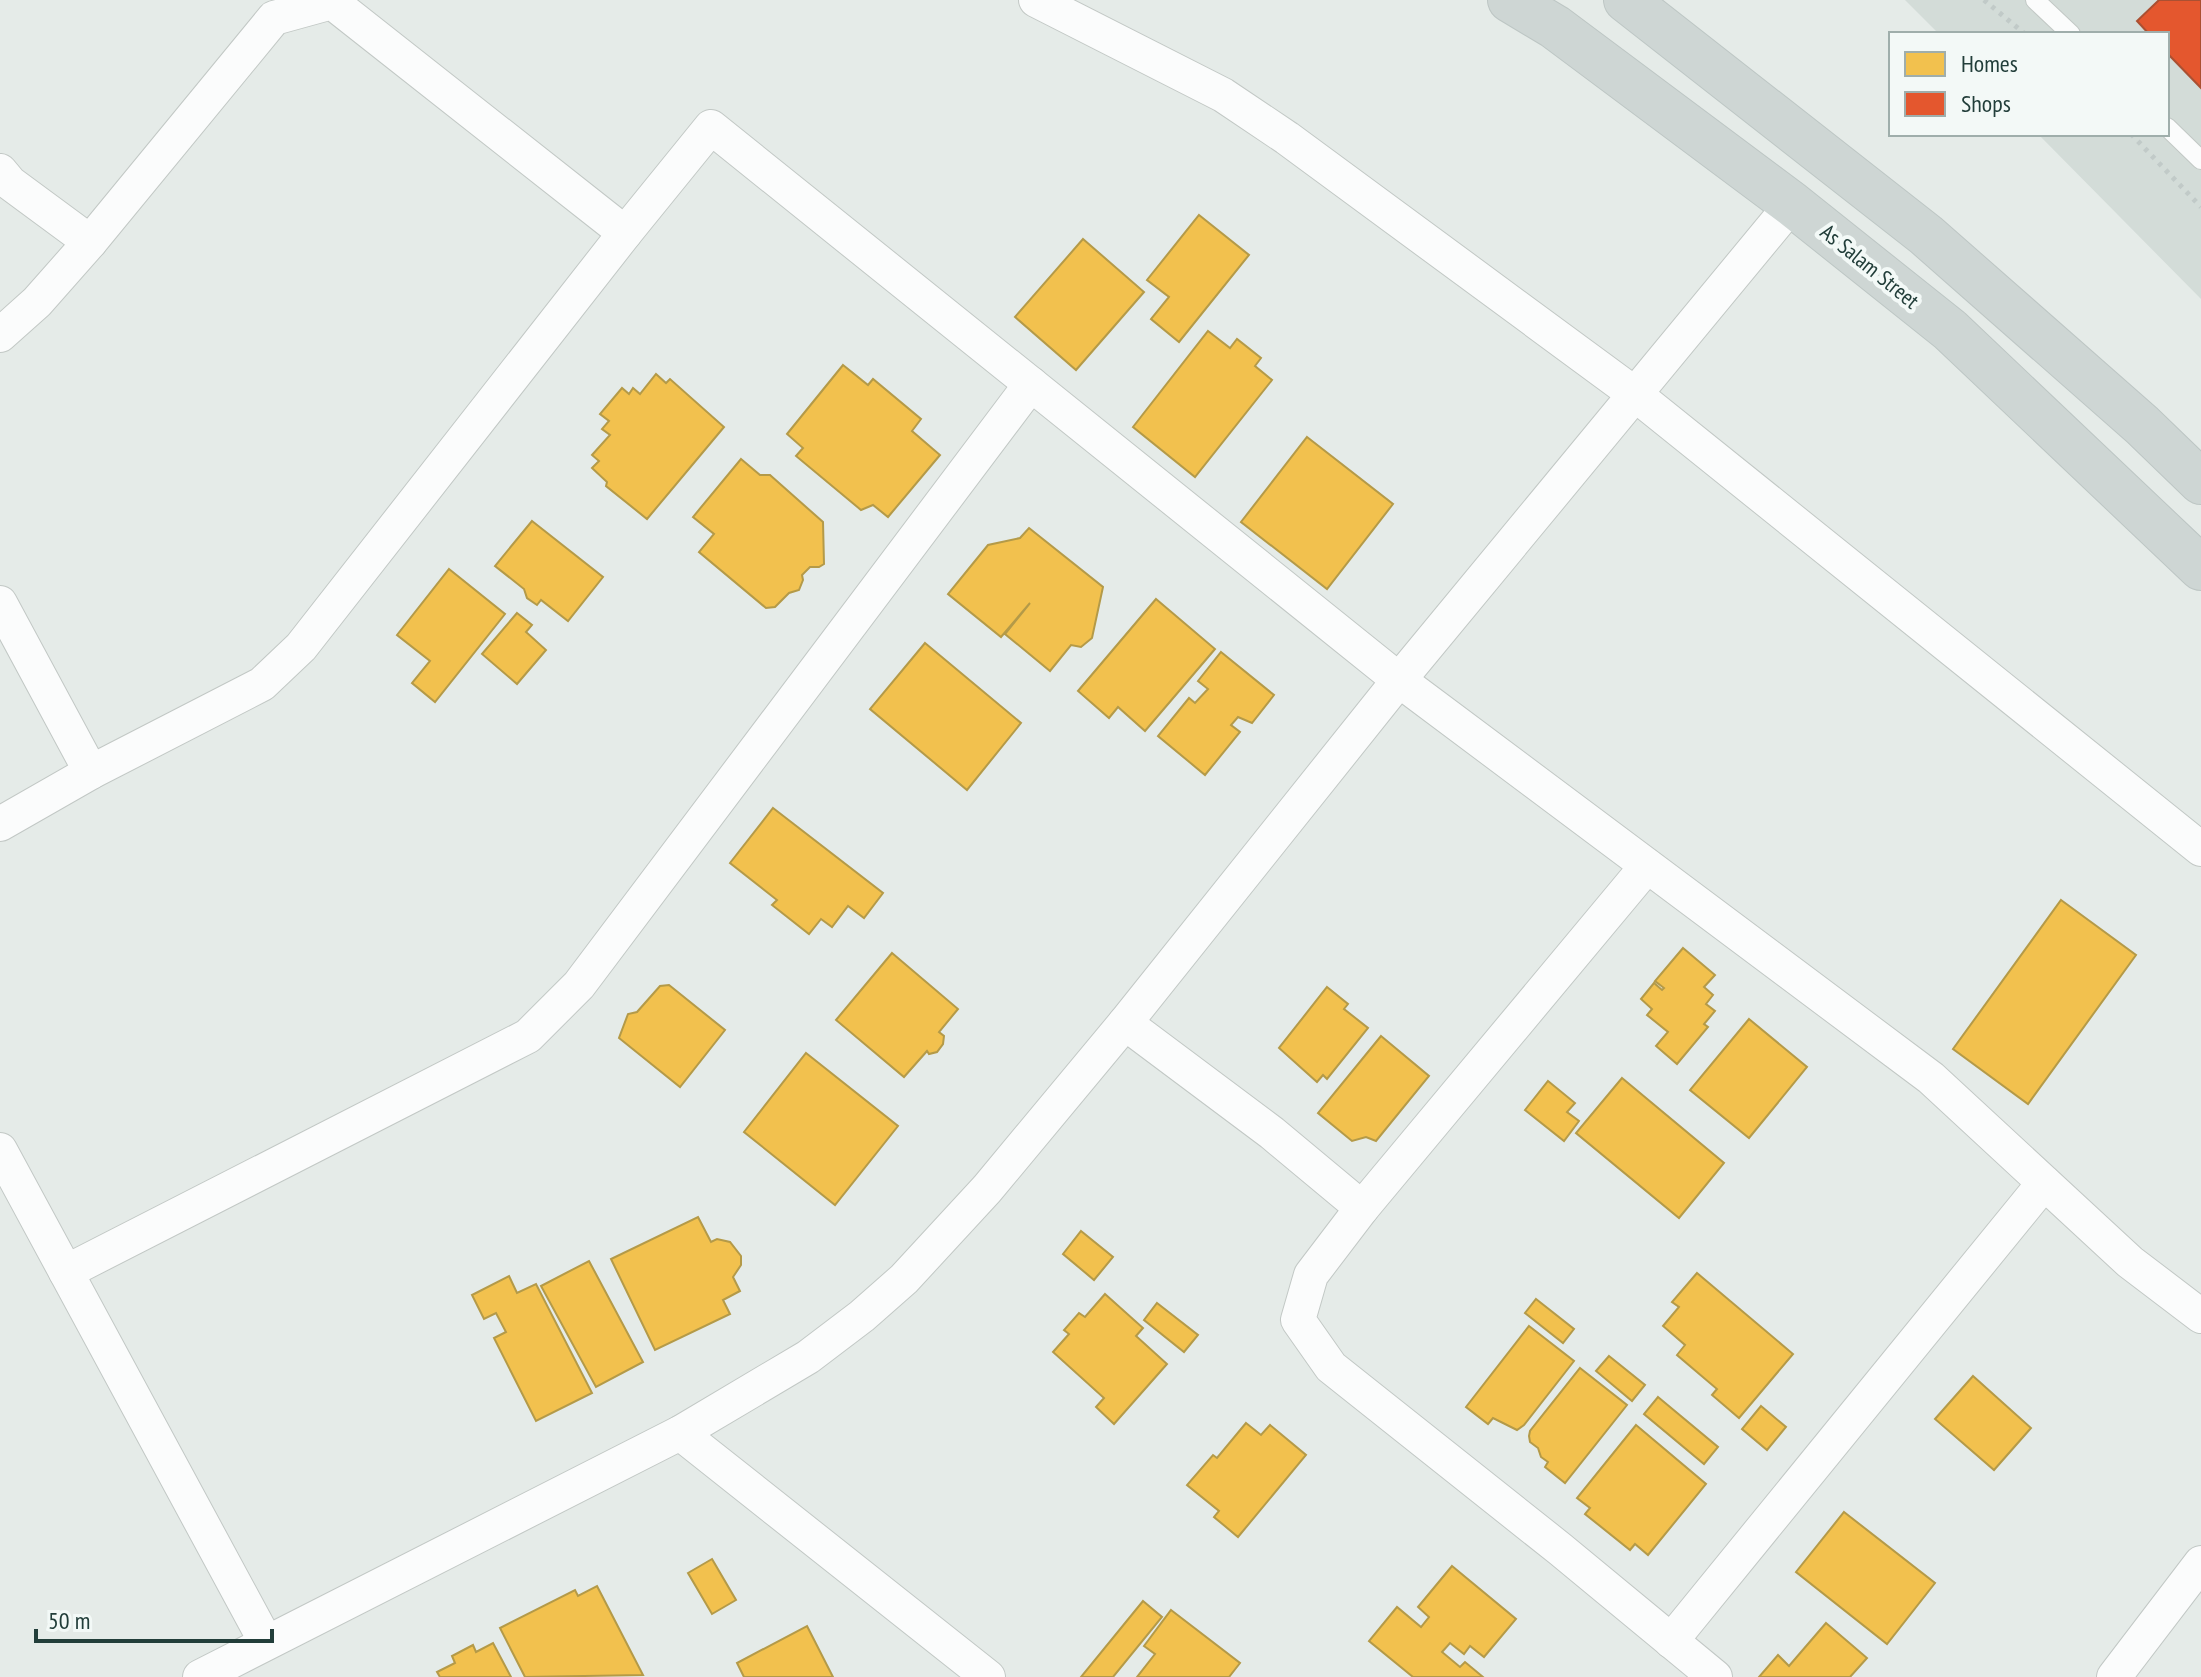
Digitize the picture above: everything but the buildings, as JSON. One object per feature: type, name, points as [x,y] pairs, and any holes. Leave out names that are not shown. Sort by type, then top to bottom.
[{"type":"main road","name":"As Salam Street","points":[[1510,0],[1555,27],[1792,204],[1950,330],[2201,568]]},
{"type":"main road","points":[[1626,0],[1926,235],[2142,425],[2201,482]]},
{"type":"street","points":[[1036,0],[1235,104],[1287,138],[1636,395],[2201,849]]},
{"type":"street","points":[[0,335],[37,302],[90,242],[274,18],[332,2],[625,233]]},
{"type":"street","points":[[0,824],[91,772],[262,684],[301,647],[711,127],[1399,680],[1931,1078],[2130,1262],[2201,1316]]},
{"type":"street","points":[[0,171],[10,183],[90,242]]},
{"type":"street","points":[[200,1677],[680,1433],[808,1357],[904,1279],[987,1189],[1125,1023],[1399,680],[1792,204]]},
{"type":"street","points":[[66,1272],[528,1036],[579,985],[1031,384]]},
{"type":"street","points":[[0,603],[91,772]]},
{"type":"street","points":[[1647,866],[1362,1208],[1311,1275],[1298,1320],[1331,1367],[1715,1677]]},
{"type":"street","points":[[1125,1023],[1272,1133],[1362,1208]]},
{"type":"street","points":[[0,1150],[266,1642]]},
{"type":"street","points":[[1671,1641],[2044,1183]]},
{"type":"street","points":[[680,1433],[975,1674]]},
{"type":"street","points":[[2114,1677],[2201,1563]]},
{"type":"lane","points":[[2035,0],[2069,32]]},
{"type":"lane","points":[[2169,129],[2201,160]]},
{"type":"path","points":[[1984,0],[2023,32]]},
{"type":"path","points":[[2133,136],[2201,207]]},
{"type":"shaded area","points":[[1905,0],[2201,0],[2201,299],[2040,136],[2169,136],[2169,32],[1937,32]]}]
